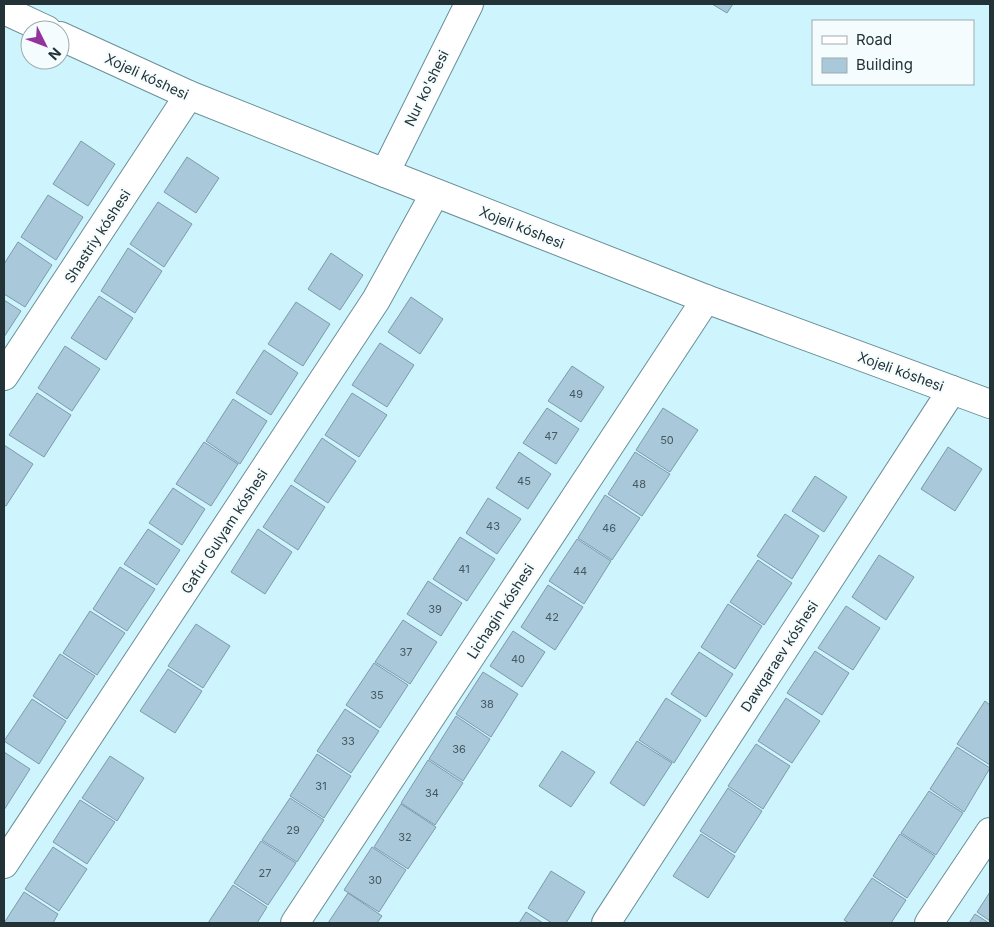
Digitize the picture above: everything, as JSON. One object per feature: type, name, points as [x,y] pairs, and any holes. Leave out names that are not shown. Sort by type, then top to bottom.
[{"type":"street","name":"Nur ko'shesi","points":[[385,173],[469,4]]},
{"type":"street","points":[[4,10],[26,20]]},
{"type":"street","name":"Xojeli kóshesi","points":[[70,41],[189,95],[706,300],[990,404]]},
{"type":"street","name":"Shastriy kóshesi","points":[[4,376],[189,95]]},
{"type":"street","name":"Gafur Gulyam kóshesi","points":[[4,864],[376,300],[435,192]]},
{"type":"street","name":"Lichagin kóshesi","points":[[295,923],[706,300]]},
{"type":"street","name":"Dawqaraev kóshesi","points":[[606,923],[952,390]]},
{"type":"street","points":[[929,923],[990,832]]},
{"type":"building","points":[[712,4],[733,4],[727,13]]},
{"type":"building","points":[[81,141],[115,164],[88,206],[53,184]]},
{"type":"building","points":[[187,157],[219,178],[196,213],[164,192]]},
{"type":"building","points":[[48,195],[83,217],[56,260],[21,237]]},
{"type":"building","points":[[158,202],[192,224],[164,267],[130,244]]},
{"type":"building","points":[[18,242],[52,265],[25,307],[4,294],[4,264]]},
{"type":"building","points":[[128,248],[162,271],[135,313],[101,291]]},
{"type":"building","points":[[331,253],[363,275],[340,310],[308,289]]},
{"type":"building","points":[[99,296],[133,318],[106,360],[71,338]]},
{"type":"building","points":[[411,297],[443,319],[420,354],[388,332]]},
{"type":"building","points":[[4,300],[21,311],[4,337]]},
{"type":"building","points":[[296,302],[330,324],[303,366],[268,344]]},
{"type":"building","points":[[380,343],[414,365],[387,407],[352,385]]},
{"type":"building","points":[[65,346],[100,369],[72,411],[38,388]]},
{"type":"building","points":[[264,350],[298,373],[271,415],[236,393]]},
{"type":"building","points":[[572,366],[604,387],[581,422],[548,401]]},
{"type":"building","points":[[37,393],[71,415],[44,457],[9,435]]},
{"type":"building","points":[[352,393],[387,415],[359,457],[325,435]]},
{"type":"building","points":[[233,399],[267,421],[240,464],[206,441]]},
{"type":"building","points":[[547,408],[579,429],[556,464],[523,443]]},
{"type":"building","points":[[663,408],[698,430],[670,472],[636,450]]},
{"type":"building","points":[[322,438],[356,461],[328,503],[294,481]]},
{"type":"building","points":[[204,442],[238,464],[211,506],[176,484]]},
{"type":"building","points":[[4,445],[33,464],[6,506],[4,505]]},
{"type":"building","points":[[948,447],[982,469],[955,511],[921,489]]},
{"type":"building","points":[[519,452],[551,474],[528,509],[496,488]]},
{"type":"building","points":[[635,452],[670,474],[642,516],[608,494]]},
{"type":"building","points":[[815,476],[847,497],[824,532],[792,511]]},
{"type":"building","points":[[291,485],[325,507],[298,550],[263,527]]},
{"type":"building","points":[[173,488],[205,509],[182,545],[149,523]]},
{"type":"building","points":[[605,495],[640,518],[612,560],[578,538]]},
{"type":"building","points":[[488,498],[521,519],[497,554],[466,533]]},
{"type":"building","points":[[785,514],[819,536],[792,579],[757,556]]},
{"type":"building","points":[[148,529],[180,550],[157,585],[124,564]]},
{"type":"building","points":[[258,529],[292,552],[265,594],[231,572]]},
{"type":"building","points":[[460,537],[495,559],[467,601],[433,579]]},
{"type":"building","points":[[577,539],[611,561],[584,604],[549,581]]},
{"type":"building","points":[[879,555],[914,577],[886,620],[852,597]]},
{"type":"building","points":[[758,560],[792,583],[764,625],[730,602]]},
{"type":"building","points":[[120,567],[155,589],[127,631],[93,609]]},
{"type":"building","points":[[428,581],[462,603],[441,636],[407,614]]},
{"type":"building","points":[[548,585],[583,607],[555,650],[521,627]]},
{"type":"building","points":[[728,604],[762,626],[735,669],[701,647]]},
{"type":"building","points":[[846,606],[880,628],[853,670],[818,648]]},
{"type":"building","points":[[90,611],[125,633],[97,675],[63,653]]},
{"type":"building","points":[[403,620],[437,642],[410,684],[375,662]]},
{"type":"building","points":[[196,624],[230,646],[203,688],[168,666]]},
{"type":"building","points":[[513,631],[545,652],[522,687],[490,666]]},
{"type":"building","points":[[815,651],[849,673],[822,715],[787,693]]},
{"type":"building","points":[[699,652],[733,674],[706,717],[671,694]]},
{"type":"building","points":[[60,654],[95,676],[67,719],[33,696]]},
{"type":"building","points":[[374,663],[408,685],[380,728],[346,705]]},
{"type":"building","points":[[168,669],[202,691],[175,733],[140,711]]},
{"type":"building","points":[[483,672],[518,694],[491,737],[456,714]]},
{"type":"building","points":[[666,698],[701,720],[674,763],[639,740]]},
{"type":"building","points":[[786,698],[820,721],[792,763],[758,741]]},
{"type":"building","points":[[32,699],[66,721],[39,764],[4,741]]},
{"type":"building","points":[[985,701],[990,705],[990,765],[957,744]]},
{"type":"building","points":[[345,709],[379,731],[351,773],[317,751]]},
{"type":"building","points":[[456,716],[490,739],[463,781],[429,759]]},
{"type":"building","points":[[637,741],[672,763],[644,806],[610,783]]},
{"type":"building","points":[[756,744],[790,766],[763,809],[728,786]]},
{"type":"building","points":[[957,747],[990,768],[964,812],[930,789]]},
{"type":"building","points":[[562,751],[595,772],[571,807],[539,786]]},
{"type":"building","points":[[4,752],[30,769],[4,810]]},
{"type":"building","points":[[317,754],[351,776],[324,818],[290,796]]},
{"type":"building","points":[[110,756],[144,778],[117,821],[82,798]]},
{"type":"building","points":[[428,760],[463,783],[435,825],[401,803]]},
{"type":"building","points":[[728,788],[762,811],[735,853],[700,831]]},
{"type":"building","points":[[929,791],[963,813],[936,855],[901,833]]},
{"type":"building","points":[[290,798],[324,820],[297,862],[262,840]]},
{"type":"building","points":[[80,800],[115,822],[87,864],[53,842]]},
{"type":"building","points":[[401,804],[436,827],[408,869],[374,847]]},
{"type":"building","points":[[701,834],[735,856],[708,898],[673,876]]},
{"type":"building","points":[[900,834],[935,856],[907,898],[873,876]]},
{"type":"building","points":[[261,841],[296,863],[268,905],[234,883]]},
{"type":"building","points":[[53,847],[87,869],[59,911],[25,889]]},
{"type":"building","points":[[372,847],[406,870],[379,912],[344,890]]},
{"type":"building","points":[[551,871],[585,892],[566,923],[552,923],[528,908]]},
{"type":"building","points":[[872,878],[906,900],[891,923],[849,923],[844,920]]},
{"type":"building","points":[[233,885],[267,907],[257,923],[208,923]]},
{"type":"building","points":[[24,892],[58,914],[53,923],[4,923]]},
{"type":"building","points":[[990,892],[990,921],[977,912]]},
{"type":"building","points":[[348,893],[382,916],[377,923],[328,923]]},
{"type":"building","points":[[526,912],[543,923],[519,923]]},
{"type":"building","points":[[975,914],[989,923],[969,923]]}]
